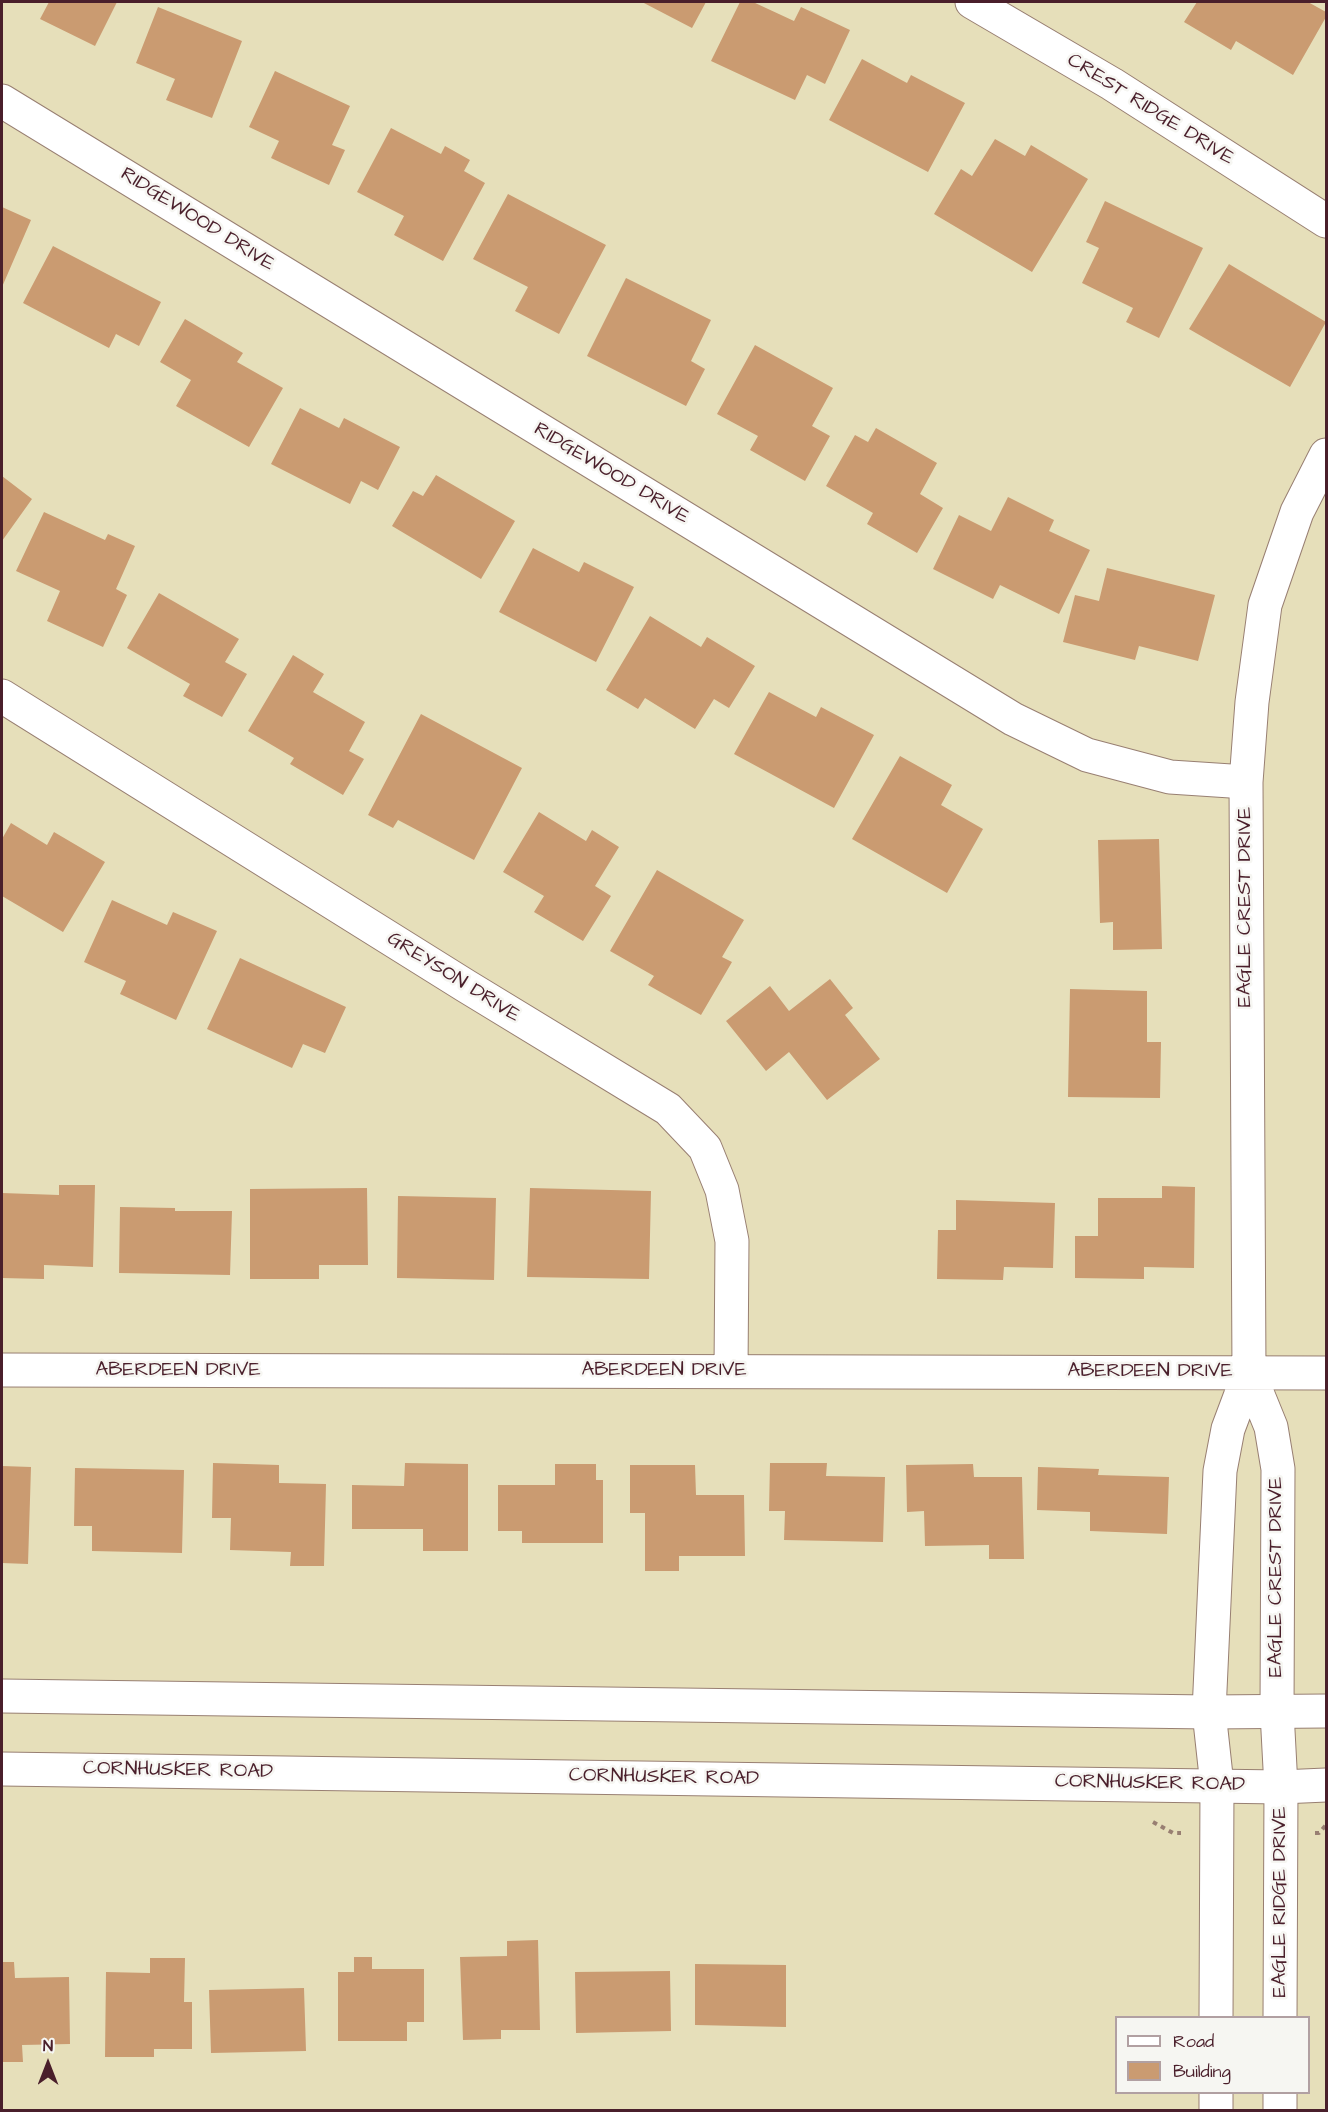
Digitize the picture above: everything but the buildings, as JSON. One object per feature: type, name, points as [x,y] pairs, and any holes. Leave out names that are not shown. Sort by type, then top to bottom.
[{"type":"street","name":"CREST RIDGE DRIVE","points":[[972,2],[1112,84],[1326,221]]},
{"type":"street","name":"RIDGEWOOD DRIVE","points":[[2,101],[1013,719],[1087,755],[1170,777],[1246,782]]},
{"type":"street","name":"EAGLE CREST DRIVE","points":[[1209,1712],[1220,1471],[1228,1429],[1249,1373],[1246,782],[1252,702],[1265,605],[1298,512],[1326,455]]},
{"type":"street","name":"GREYSON DRIVE","points":[[2,696],[466,986],[668,1109],[705,1148],[722,1190],[732,1241],[731,1371]]},
{"type":"street","name":"ABERDEEN DRIVE","points":[[2,1370],[1326,1373]]},
{"type":"street","name":"EAGLE CREST DRIVE","points":[[1249,1373],[1271,1427],[1278,1469],[1276,1712],[1281,1787]]},
{"type":"street","points":[[2,1696],[1209,1712],[1326,1711]]},
{"type":"street","points":[[1209,1712],[1217,1785],[1216,2016]]},
{"type":"street","name":"CORNHUSKER ROAD","points":[[2,1769],[1281,1787],[1326,1785]]},
{"type":"street","name":"EAGLE RIDGE DRIVE","points":[[1280,2016],[1281,1787]]},
{"type":"street","points":[[1216,2094],[1216,2110]]},
{"type":"street","points":[[1280,2094],[1280,2110]]},
{"type":"path","points":[[1319,1833],[1326,1825]]}]
